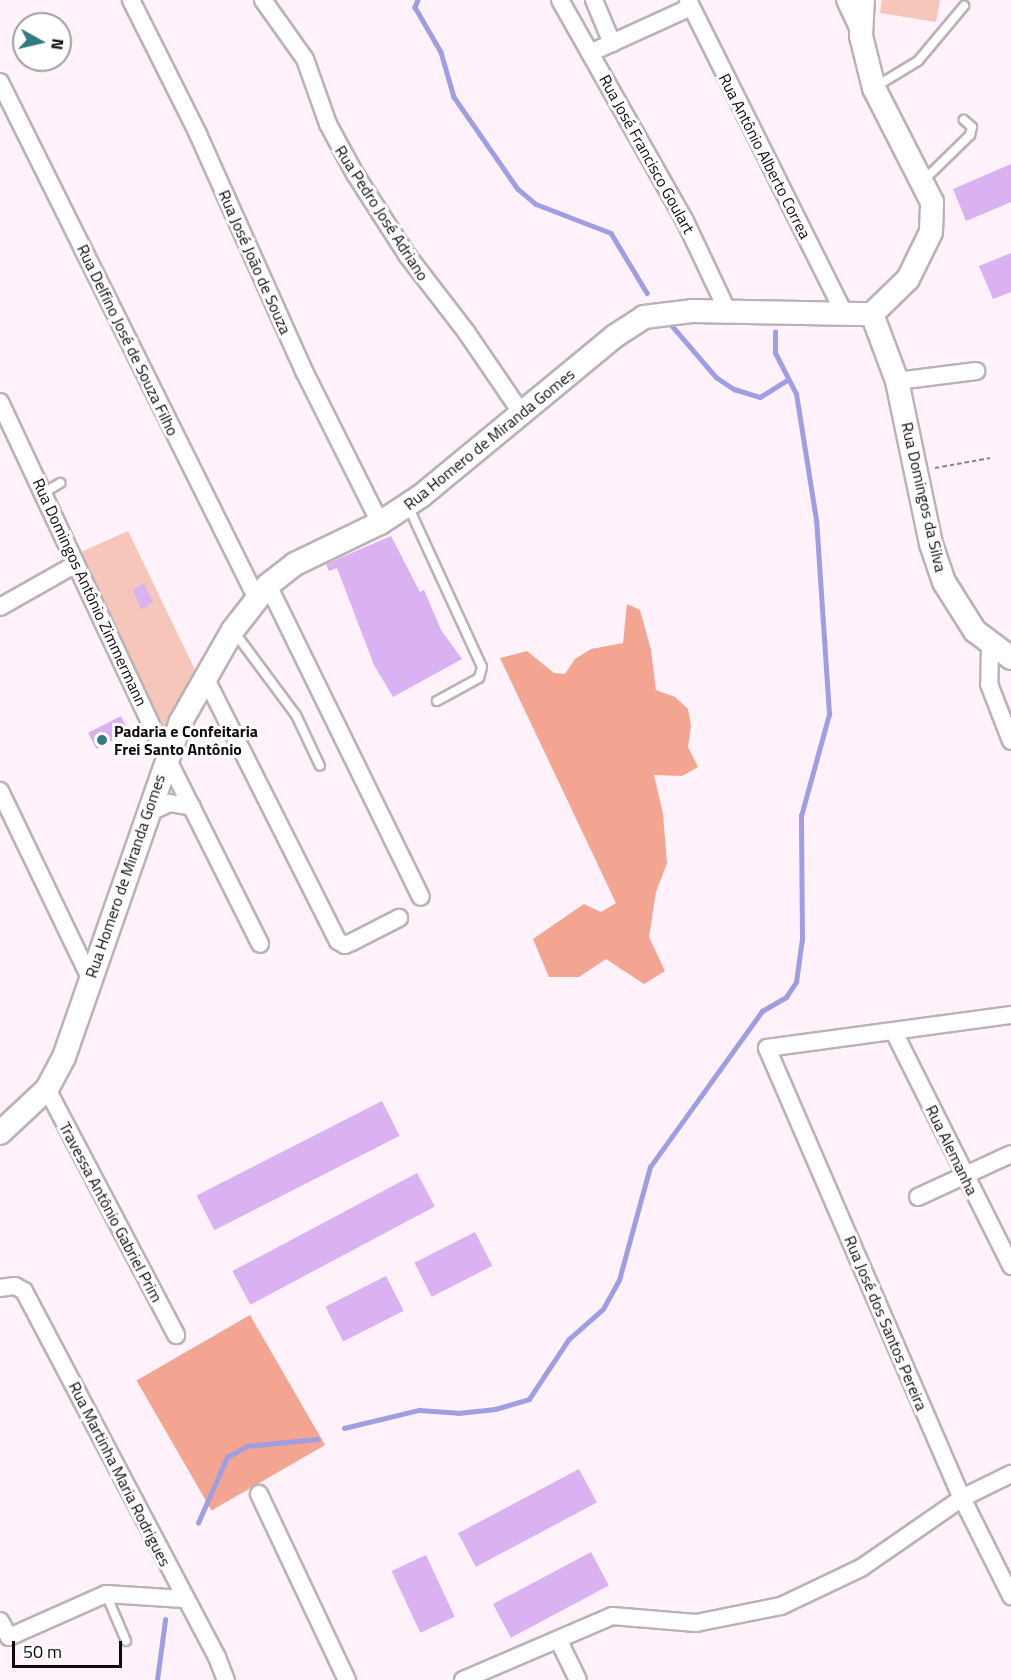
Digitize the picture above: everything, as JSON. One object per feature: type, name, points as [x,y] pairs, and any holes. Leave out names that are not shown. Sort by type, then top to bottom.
[{"type":"street","name":"Rua José João de Souza","points":[[132,0],[198,134],[304,370],[380,523]]},
{"type":"street","name":"Rua Pedro José Adriano","points":[[263,0],[305,59],[327,124],[361,183],[407,255],[467,333],[523,415]]},
{"type":"street","name":"Rua José Francisco Goulart","points":[[560,0],[684,219],[728,312]]},
{"type":"street","points":[[594,0],[612,43]]},
{"type":"street","points":[[845,0],[861,36],[874,88],[923,181],[932,202],[934,222],[925,250],[908,279],[872,314]]},
{"type":"street","points":[[861,36],[863,0]]},
{"type":"street","points":[[590,53],[689,4]]},
{"type":"street","name":"Rua Antônio Alberto Correa","points":[[689,4],[843,312]]},
{"type":"street","name":"Rua Delfino José de Souza Filho","points":[[0,82],[421,897]]},
{"type":"street","name":"Rua Homero de Miranda Gomes","points":[[0,1133],[47,1089],[64,1057],[166,756],[205,677],[233,630],[262,591],[313,554],[380,523],[407,506],[523,415],[615,336],[644,317],[677,311],[872,314]]},
{"type":"street","name":"Rua Domingos da Silva","points":[[872,314],[897,381],[931,544],[944,582],[963,614],[990,645],[1011,658]]},
{"type":"street","points":[[897,381],[976,371]]},
{"type":"street","name":"Rua Domingos Antônio Zimmermann","points":[[0,402],[166,756],[260,944]]},
{"type":"street","points":[[0,607],[76,564]]},
{"type":"street","points":[[990,645],[989,684],[1011,741]]},
{"type":"street","points":[[205,677],[338,941],[345,945],[399,918]]},
{"type":"street","points":[[0,791],[90,978]]},
{"type":"street","points":[[146,814],[170,803],[192,807]]},
{"type":"street","points":[[894,1032],[967,1018],[1011,1015]]},
{"type":"street","name":"Rua José dos Santos Pereira","points":[[894,1032],[767,1048],[962,1498],[1011,1596]]},
{"type":"street","name":"Rua Alemanha","points":[[894,1032],[963,1176],[1011,1266]]},
{"type":"street","name":"Travessa Antônio Gabriel Prim","points":[[47,1089],[176,1335]]},
{"type":"street","points":[[918,1197],[1011,1154]]},
{"type":"street","name":"Rua Martinha Maria Rodrigues","points":[[0,1288],[15,1286],[24,1291],[184,1599],[217,1657],[226,1680]]},
{"type":"street","points":[[463,1680],[559,1641],[612,1616],[696,1623],[781,1606],[861,1568],[962,1498],[1011,1474]]},
{"type":"street","points":[[259,1494],[347,1680]]},
{"type":"street","points":[[0,1621],[9,1637],[106,1594],[184,1599]]},
{"type":"street","points":[[559,1641],[578,1680]]},
{"type":"lane","points":[[874,88],[918,61],[964,6]]},
{"type":"lane","points":[[923,181],[970,135],[972,128],[964,120]]},
{"type":"lane","points":[[43,493],[60,483]]},
{"type":"lane","points":[[407,506],[482,668],[479,678],[437,701]]},
{"type":"lane","points":[[233,630],[296,715],[320,766]]},
{"type":"lane","points":[[106,1594],[126,1641]]},
{"type":"path","points":[[917,472],[990,458]]},
{"type":"shaded area","points":[[882,0],[940,0],[936,22],[880,13]]},
{"type":"shaded area","points":[[128,531],[195,670],[166,732],[81,552]]},
{"type":"shaded area","points":[[627,604],[640,610],[651,650],[656,690],[675,697],[688,709],[691,726],[688,747],[698,767],[682,776],[654,775],[663,814],[667,863],[656,892],[649,937],[665,971],[644,984],[606,959],[579,977],[549,977],[533,939],[584,904],[601,912],[616,903],[500,658],[527,651],[554,673],[565,674],[575,659],[591,649],[623,643]]},
{"type":"shaded area","points":[[250,1315],[325,1445],[212,1510],[137,1380]]},
{"type":"building","points":[[1011,164],[1011,202],[966,221],[953,189]]},
{"type":"building","points":[[1011,253],[1011,292],[993,299],[979,266]]},
{"type":"building","points":[[391,536],[420,592],[424,590],[441,630],[462,659],[393,697],[374,665],[337,568],[329,571],[326,564]]},
{"type":"building","points":[[144,583],[153,602],[141,610],[133,590]]},
{"type":"building","name":"Padaria e Confeitaria Frei Santo Antônio","points":[[121,716],[129,732],[96,749],[88,733]]},
{"type":"building","points":[[382,1101],[400,1136],[214,1230],[197,1195]]},
{"type":"building","points":[[417,1173],[435,1207],[250,1305],[232,1271]]},
{"type":"building","points":[[475,1232],[492,1266],[432,1297],[414,1263]]},
{"type":"building","points":[[386,1276],[404,1311],[343,1342],[325,1307]]},
{"type":"building","points":[[579,1469],[597,1503],[476,1567],[458,1533]]},
{"type":"building","points":[[591,1552],[609,1586],[511,1638],[493,1604]]},
{"type":"building","points":[[426,1555],[455,1617],[420,1633],[392,1571]]},
{"type":"waterway","points":[[418,0],[415,7],[441,52],[454,97],[518,189],[536,204],[611,233],[647,293]]},
{"type":"waterway","points":[[668,321],[716,377],[734,389],[760,397],[786,381]]},
{"type":"waterway","points":[[344,1428],[419,1410],[458,1413],[495,1409],[529,1399],[568,1340],[603,1309],[619,1280],[650,1167],[762,1011],[786,997],[796,982],[802,939],[801,816],[829,714],[816,520],[796,394],[775,353],[775,332]]},
{"type":"waterway","points":[[198,1523],[227,1457],[247,1446],[318,1439]]},
{"type":"waterway","points":[[157,1680],[165,1620]]},
{"type":"place","name":"Padaria e Confeitaria Frei Santo Antônio","points":[[102,740]]}]
